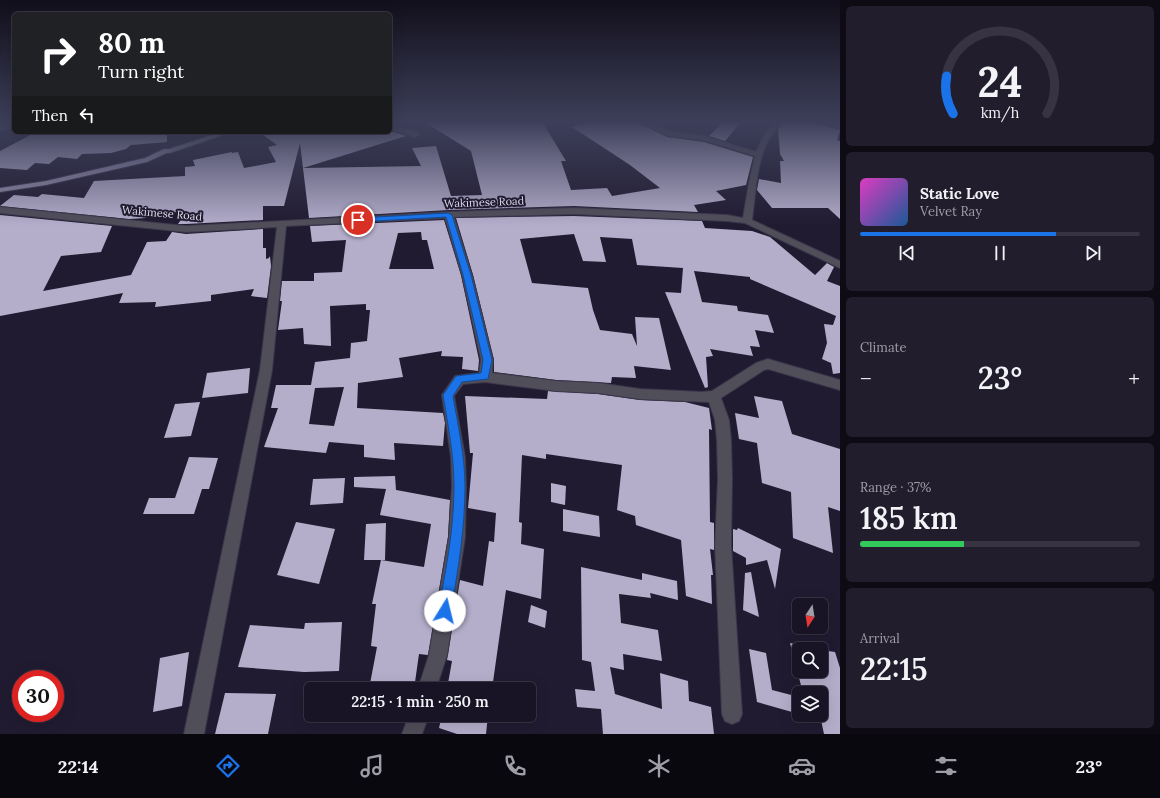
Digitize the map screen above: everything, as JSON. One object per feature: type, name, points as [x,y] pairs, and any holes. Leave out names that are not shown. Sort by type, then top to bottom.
[{"type":"highway","points":[[0,184],[53,175],[128,157]]},
{"type":"highway","points":[[0,190],[46,183],[147,160],[153,157]]},
{"type":"street","points":[[747,221],[759,157]]},
{"type":"street","name":"Wakimese Road","points":[[0,210],[186,229],[448,215],[574,211],[727,218],[747,221],[840,265]]},
{"type":"street","points":[[448,215],[467,275],[487,360],[485,377]]},
{"type":"street","points":[[194,734],[266,370],[282,224]]},
{"type":"street","points":[[429,682],[438,655],[457,537],[460,486],[458,456],[448,395],[459,379],[485,377],[556,386],[598,388],[640,394],[714,396],[760,366],[768,364],[840,385]]},
{"type":"street","points":[[714,396],[722,420],[724,440],[725,479],[723,545],[732,714]]},
{"type":"street","points":[[412,734],[416,722]]},
{"type":"building","points":[[0,157],[58,157],[49,164],[35,163],[27,170],[0,168]]},
{"type":"building","points":[[60,157],[79,157],[77,159]]},
{"type":"building","points":[[206,157],[240,157],[244,168],[276,162],[273,157],[296,157],[284,206],[263,206],[263,220],[178,224],[187,211],[148,215],[146,218],[129,219],[0,206],[14,195],[38,197],[42,194],[84,198],[94,181],[185,176],[185,167],[195,166],[193,160]]},
{"type":"building","points":[[302,157],[338,157],[303,168]]},
{"type":"building","points":[[417,157],[439,157],[451,196],[482,195],[473,157],[564,157],[566,161],[561,161],[571,190],[607,188],[612,196],[660,188],[618,157],[753,157],[746,185],[716,191],[726,200],[694,205],[698,212],[574,206],[449,210],[309,218],[303,168],[421,166]]},
{"type":"building","points":[[782,157],[840,157],[840,219],[828,208],[772,208],[757,190],[759,179],[781,183],[780,161],[784,161]]},
{"type":"building","points":[[0,215],[112,226],[101,252],[61,256],[43,291],[131,275],[147,242],[166,241],[172,232],[186,234],[263,229],[263,248],[266,248],[266,259],[270,256],[271,266],[267,298],[251,296],[254,289],[211,295],[211,301],[155,307],[156,302],[119,303],[123,293],[0,316]]},
{"type":"building","points":[[574,216],[702,221],[705,228],[752,231],[770,237],[815,275],[827,263],[834,267],[827,281],[840,286],[840,373],[833,374],[831,363],[822,359],[827,343],[824,324],[833,325],[836,316],[750,279],[750,277],[694,271],[702,302],[737,306],[738,311],[768,315],[774,333],[755,330],[760,347],[750,346],[753,356],[710,349],[713,356],[706,357],[708,387],[705,388],[665,292],[681,293],[683,268],[637,265],[632,239],[600,237],[606,262],[583,261],[574,234],[520,239],[532,283],[588,288],[593,310],[600,330],[632,334],[637,346],[635,317],[659,318],[671,370],[634,366],[636,378],[612,377],[611,383],[556,380],[494,372],[494,360],[473,275],[456,218]]},
{"type":"building","points":[[444,220],[461,275],[479,360],[478,371],[462,369],[463,357],[441,356],[442,351],[399,358],[403,377],[358,383],[357,408],[443,413],[445,423],[443,446],[394,443],[395,460],[364,457],[364,445],[329,442],[326,453],[264,447],[278,408],[271,408],[276,385],[311,385],[315,362],[350,358],[351,343],[367,341],[370,310],[366,310],[366,304],[330,306],[331,346],[304,344],[303,328],[278,330],[282,301],[280,301],[282,281],[314,281],[314,273],[342,272],[346,240],[312,242],[310,226]],"holes":[[[421,232],[422,240],[427,240],[434,269],[389,269],[398,233]],[[344,387],[334,426],[309,424],[315,388]]]},
{"type":"building","points":[[250,368],[248,393],[202,398],[207,373]]},
{"type":"building","points":[[548,391],[598,394],[640,400],[685,402],[709,408],[712,430],[709,429],[710,522],[714,523],[714,550],[710,549],[713,575],[711,575],[712,604],[686,596],[681,540],[636,525],[635,516],[617,510],[622,465],[546,454],[546,459],[522,455],[519,522],[522,523],[521,544],[544,549],[541,599],[506,590],[493,682],[448,682],[452,661],[447,660],[460,580],[483,586],[489,541],[494,542],[496,513],[468,508],[473,453],[470,453],[465,396],[547,399]]},
{"type":"building","points":[[754,396],[782,401],[792,434],[840,449],[840,511],[828,507],[833,553],[793,538],[791,492],[762,483],[757,443],[739,439],[735,413],[759,418]]},
{"type":"building","points":[[200,402],[191,436],[164,438],[175,404]]},
{"type":"building","points":[[189,457],[218,458],[209,489],[202,489],[194,514],[143,514],[149,498],[175,498]]},
{"type":"building","points":[[395,476],[396,490],[450,500],[448,537],[428,655],[419,654],[415,682],[370,682],[377,647],[371,646],[376,604],[372,604],[381,560],[424,567],[431,524],[380,515],[386,489],[354,487],[354,477]]},
{"type":"building","points":[[345,478],[343,503],[310,505],[313,479]]},
{"type":"building","points":[[551,483],[566,486],[565,505],[551,502]]},
{"type":"building","points":[[563,509],[599,516],[600,537],[563,531]]},
{"type":"building","points":[[296,522],[335,529],[319,584],[277,575]]},
{"type":"building","points":[[386,523],[385,560],[364,560],[366,524]]},
{"type":"building","points":[[738,528],[781,549],[775,589],[767,560],[746,565],[746,558],[733,551],[733,529],[737,530]]},
{"type":"building","points":[[581,567],[642,580],[642,573],[677,581],[678,600],[650,593],[651,598],[619,594],[621,623],[658,630],[662,661],[623,654],[624,670],[610,667],[615,694],[662,709],[660,673],[688,681],[689,701],[711,707],[714,734],[603,734],[601,709],[577,707],[575,689],[595,691],[591,662],[582,660]]},
{"type":"building","points":[[751,572],[759,617],[743,610],[745,573]]},
{"type":"building","points":[[531,605],[547,611],[545,628],[528,622]]},
{"type":"building","points":[[342,622],[339,671],[304,672],[238,667],[250,625],[304,629],[305,623]]},
{"type":"building","points":[[749,649],[766,653],[772,690],[792,695],[792,712],[757,702]]},
{"type":"building","points":[[828,651],[835,652],[840,668],[840,734],[824,734],[821,722],[828,722],[828,686],[801,686],[799,678],[828,678]]},
{"type":"building","points":[[189,652],[182,706],[153,712],[160,658]]},
{"type":"building","points":[[225,693],[276,694],[268,734],[215,734]]},
{"type":"building","points":[[440,722],[487,722],[486,734],[457,734],[439,728]]},
{"type":"route","points":[[358,220],[448,215],[467,275],[487,360],[485,377],[459,379],[448,395],[458,456],[460,486],[457,537],[445,611]]}]
